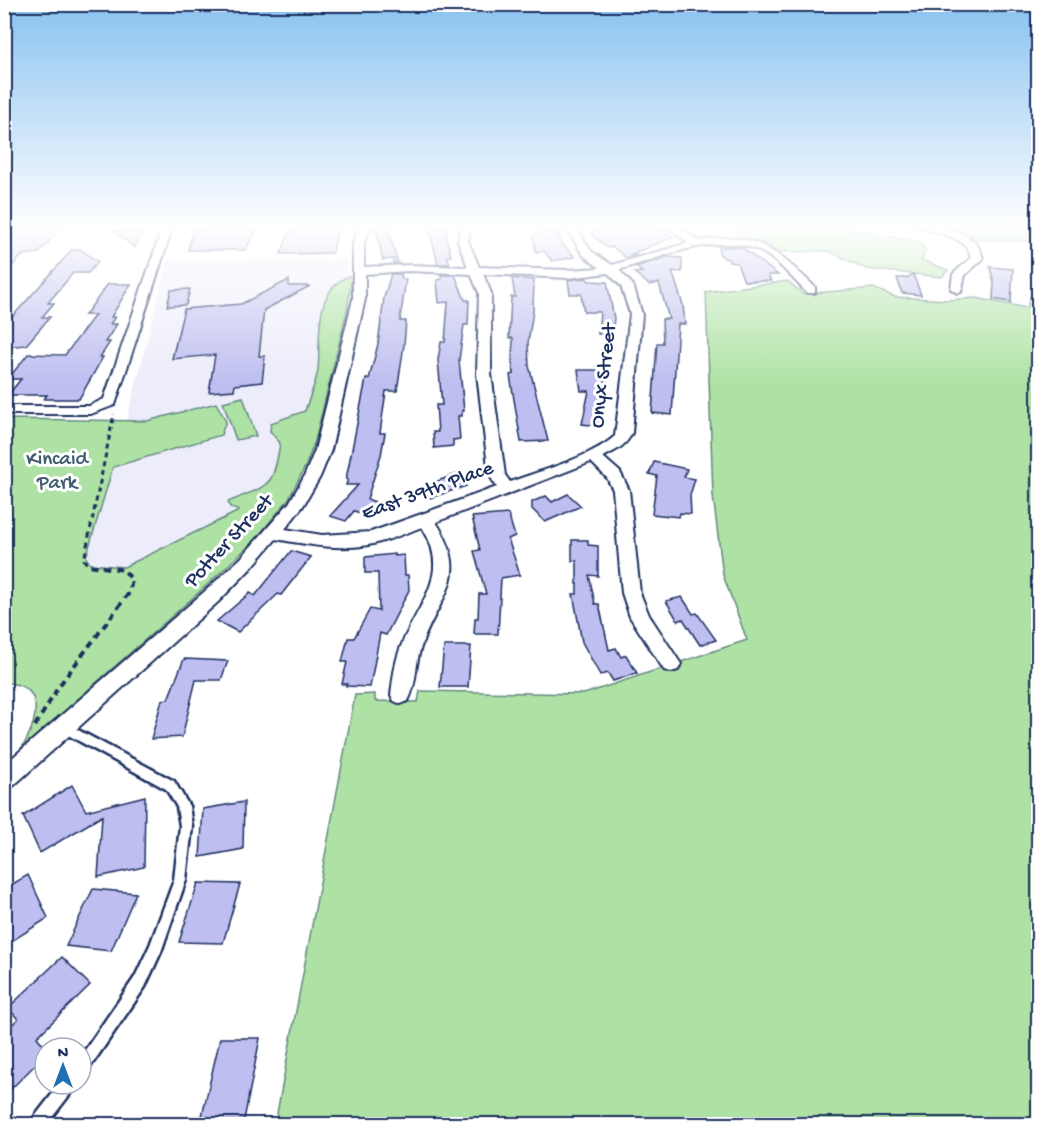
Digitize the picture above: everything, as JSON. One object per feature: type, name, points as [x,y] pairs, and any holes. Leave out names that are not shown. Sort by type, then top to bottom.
[{"type":"street","points":[[4,410],[111,408],[151,279]]},
{"type":"street","name":"Potter Street","points":[[4,780],[211,597],[274,533],[295,506],[312,477],[323,450],[359,299],[360,279]]},
{"type":"street","points":[[479,279],[486,303],[484,374],[496,475],[506,488]]},
{"type":"street","name":"Onyx Street","points":[[621,279],[631,294],[636,327],[624,433],[618,443],[593,456],[619,483],[631,593],[640,616],[671,664]]},
{"type":"street","points":[[798,279],[811,290]]},
{"type":"street","points":[[957,289],[958,279]]},
{"type":"street","name":"East 39th Place","points":[[274,533],[308,540],[348,541],[372,538],[426,520],[593,456]]},
{"type":"street","points":[[401,695],[412,642],[442,589],[446,568],[441,542],[426,520]]},
{"type":"lane","points":[[63,727],[170,785],[183,806],[186,826],[180,880],[156,946],[140,982],[93,1051]]},
{"type":"lane","points":[[38,1125],[60,1096]]},
{"type":"path","points":[[34,728],[59,686],[123,603],[132,587],[132,580],[124,570],[89,565],[84,560],[111,408]]},
{"type":"shaded area","points":[[163,279],[344,279],[336,283],[318,372],[291,464],[240,510],[124,567],[90,564],[86,557],[127,419]]},
{"type":"green space","name":"Kincaid Park","points":[[351,279],[347,311],[315,441],[288,500],[254,541],[205,587],[21,749],[31,729],[35,707],[28,690],[19,685],[5,683],[5,419],[147,421],[216,403],[226,421],[221,435],[113,467],[86,557],[90,564],[124,567],[239,511],[230,507],[228,502],[261,488],[271,478],[275,470],[280,443],[270,431],[271,423],[305,411],[318,370],[321,315],[324,302],[339,281]]},
{"type":"green space","points":[[1038,279],[1038,1124],[275,1124],[355,695],[375,694],[375,701],[418,702],[420,691],[584,694],[747,640],[723,575],[713,496],[706,292],[788,281],[803,294],[873,288],[895,297],[948,300],[976,298],[1027,308],[1035,280]]},
{"type":"green space","points":[[243,397],[256,436],[236,440],[223,402]]},
{"type":"building","points":[[46,279],[68,279],[48,303],[54,303],[42,317],[50,317],[26,345],[4,347],[4,326]]},
{"type":"building","points":[[390,279],[406,279],[400,321],[406,321],[397,391],[386,391],[380,433],[385,433],[381,455],[367,499],[384,505],[372,517],[354,511],[346,521],[330,516],[358,485],[346,485],[348,479],[346,479],[366,379],[369,379],[378,344],[384,298]]},
{"type":"building","points":[[456,279],[465,300],[469,300],[468,325],[464,325],[459,360],[464,411],[462,411],[462,416],[458,416],[460,439],[453,440],[453,446],[434,448],[433,432],[438,432],[436,405],[442,405],[438,360],[441,342],[445,342],[448,302],[439,303],[437,280]]},
{"type":"building","points":[[512,279],[534,280],[533,311],[528,343],[529,366],[548,441],[521,442],[510,375],[514,374],[513,338],[509,338],[511,297],[515,297]]},
{"type":"building","points":[[587,279],[589,281],[607,282],[614,318],[612,335],[598,334],[600,312],[584,312],[581,294],[570,294],[568,280]]},
{"type":"building","points":[[642,279],[674,279],[683,305],[685,324],[678,324],[672,415],[652,413],[657,343],[663,343],[662,319],[669,319],[659,283],[649,285]]},
{"type":"building","points":[[743,279],[770,279],[771,281],[744,281]]},
{"type":"building","points":[[897,279],[915,279],[921,295],[902,293]]},
{"type":"building","points":[[993,279],[1012,279],[1011,302],[993,299]]},
{"type":"building","points":[[289,280],[289,286],[310,286],[264,310],[259,356],[265,356],[262,382],[235,385],[234,390],[209,392],[215,355],[172,359],[184,309],[241,304]]},
{"type":"building","points":[[108,284],[131,284],[111,317],[115,317],[110,324],[117,324],[105,342],[110,342],[79,399],[44,399],[47,395],[8,395],[21,379],[8,379],[28,354],[65,355],[95,315],[85,315]]},
{"type":"building","points":[[190,289],[186,305],[167,306],[171,290]]},
{"type":"building","points":[[578,370],[604,370],[607,390],[600,426],[582,424],[589,391],[581,391]]},
{"type":"building","points":[[654,462],[687,469],[684,477],[695,479],[690,495],[691,514],[680,513],[679,517],[652,514],[657,476],[649,474]]},
{"type":"building","points":[[457,474],[466,486],[430,498],[421,487]]},
{"type":"building","points":[[568,494],[581,506],[545,522],[532,509],[532,502],[546,496],[552,502]]},
{"type":"building","points":[[508,514],[515,536],[508,539],[520,575],[501,578],[498,634],[474,634],[475,618],[478,618],[479,594],[486,594],[474,551],[480,550],[472,517]]},
{"type":"building","points":[[572,540],[588,540],[588,545],[598,546],[598,576],[589,575],[595,604],[599,604],[609,650],[616,648],[621,657],[626,655],[637,673],[613,681],[608,673],[600,675],[582,642],[573,594],[577,594],[577,561],[572,561]]},
{"type":"building","points":[[291,551],[311,557],[281,595],[278,594],[238,632],[217,621],[250,593],[255,596]]},
{"type":"building","points":[[395,554],[395,556],[404,555],[405,575],[408,575],[409,590],[386,635],[380,633],[370,687],[346,686],[347,684],[342,684],[347,662],[342,662],[348,638],[354,638],[370,609],[379,611],[378,573],[365,573],[365,557]]},
{"type":"building","points":[[682,597],[693,614],[697,613],[716,640],[700,645],[683,619],[678,621],[666,601]]},
{"type":"building","points":[[444,646],[471,646],[468,687],[440,687]]},
{"type":"building","points":[[184,659],[228,661],[221,680],[196,680],[182,737],[151,739],[162,700],[168,699]]},
{"type":"building","points":[[72,785],[86,811],[145,796],[144,867],[98,877],[102,816],[40,853],[23,816]]},
{"type":"building","points":[[244,802],[243,849],[200,857],[203,809]]},
{"type":"building","points":[[28,875],[48,918],[4,946],[4,889]]},
{"type":"building","points":[[198,883],[240,884],[223,943],[179,942]]},
{"type":"building","points":[[93,889],[136,893],[111,951],[66,946]]},
{"type":"building","points":[[62,957],[90,985],[38,1036],[33,1036],[33,1067],[4,1096],[4,1032],[18,1019],[8,1008]]},
{"type":"building","points":[[220,1038],[260,1038],[243,1125],[200,1125]]}]
